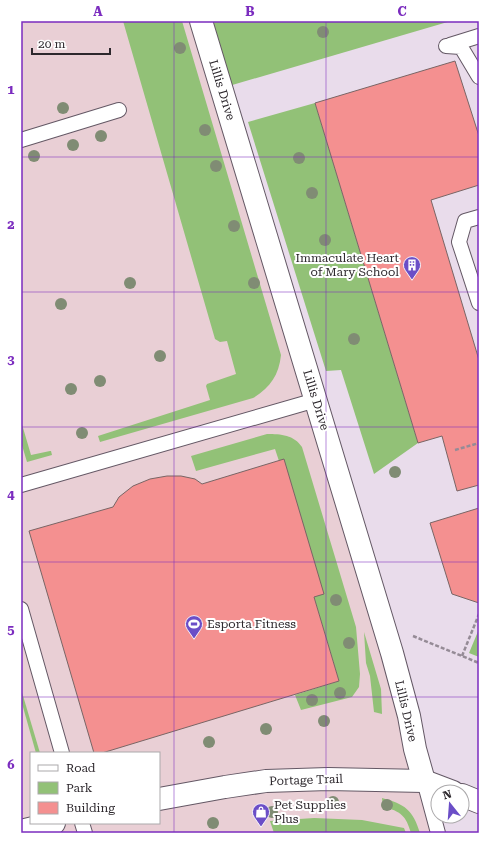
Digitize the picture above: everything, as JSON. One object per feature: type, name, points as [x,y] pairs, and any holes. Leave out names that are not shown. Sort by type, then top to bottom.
[{"type":"street","name":"Lillis Drive","points":[[201,21],[392,653],[409,716],[415,749],[424,781]]},
{"type":"street","name":"Portage Trail","points":[[160,799],[225,786],[266,781],[328,779],[424,781],[432,784]]},
{"type":"street","points":[[21,831],[50,824]]},
{"type":"lane","points":[[479,36],[446,46],[461,47],[479,77]]},
{"type":"lane","points":[[21,140],[119,110]]},
{"type":"lane","points":[[479,217],[465,221],[459,242],[479,302]]},
{"type":"lane","points":[[21,485],[316,400]]},
{"type":"lane","points":[[21,609],[62,752]]},
{"type":"lane","points":[[424,781],[438,833]]},
{"type":"path","points":[[455,450],[479,443]]},
{"type":"path","points":[[462,656],[479,614]]},
{"type":"path","points":[[413,636],[479,663]]},
{"type":"shaded area","points":[[21,21],[201,21],[430,806],[430,824],[435,824],[438,833],[21,833]]},
{"type":"green space","points":[[123,21],[182,21],[281,355],[278,369],[273,380],[264,390],[253,398],[100,442],[98,436],[210,400],[206,386],[207,384],[236,374],[227,341],[220,342],[215,339]]},
{"type":"green space","points":[[201,21],[451,21],[222,88]]},
{"type":"green space","points":[[315,103],[418,443],[374,474],[341,370],[326,371],[248,122]]},
{"type":"green space","points":[[21,421],[31,455],[51,451],[52,455],[27,462],[21,442]]},
{"type":"green space","points":[[267,434],[287,436],[295,440],[302,447],[356,627],[360,674],[359,687],[352,697],[301,710],[295,695],[339,681],[314,597],[275,449],[196,471],[191,456]]},
{"type":"green space","points":[[479,629],[479,657],[469,653]]},
{"type":"green space","points":[[364,632],[381,689],[382,714],[374,712],[370,676],[366,663]]},
{"type":"green space","points":[[21,689],[40,752],[36,752],[21,700]]},
{"type":"green space","points":[[382,798],[397,803],[407,809],[411,813],[420,833],[411,833],[405,818],[402,815],[394,810],[383,807]]},
{"type":"green space","points":[[314,818],[362,820],[404,828],[406,833],[274,833],[270,821]]},
{"type":"building","name":"Immaculate Heart of Mary School","points":[[455,61],[479,136],[479,185],[431,200],[479,360],[479,485],[457,491],[442,436],[418,443],[315,103]]},
{"type":"building","name":"Esporta Fitness","points":[[284,459],[324,594],[314,597],[339,681],[105,752],[94,752],[29,531],[113,507],[119,497],[133,486],[150,479],[167,476],[181,476],[195,479],[202,484]]},
{"type":"building","points":[[479,508],[479,603],[452,594],[430,523]]},
{"type":"place","name":"Immaculate Heart of Mary School","points":[[412,280]]},
{"type":"place","name":"Esporta Fitness","points":[[194,639]]},
{"type":"place","name":"Pet Supplies Plus","points":[[261,827]]}]
